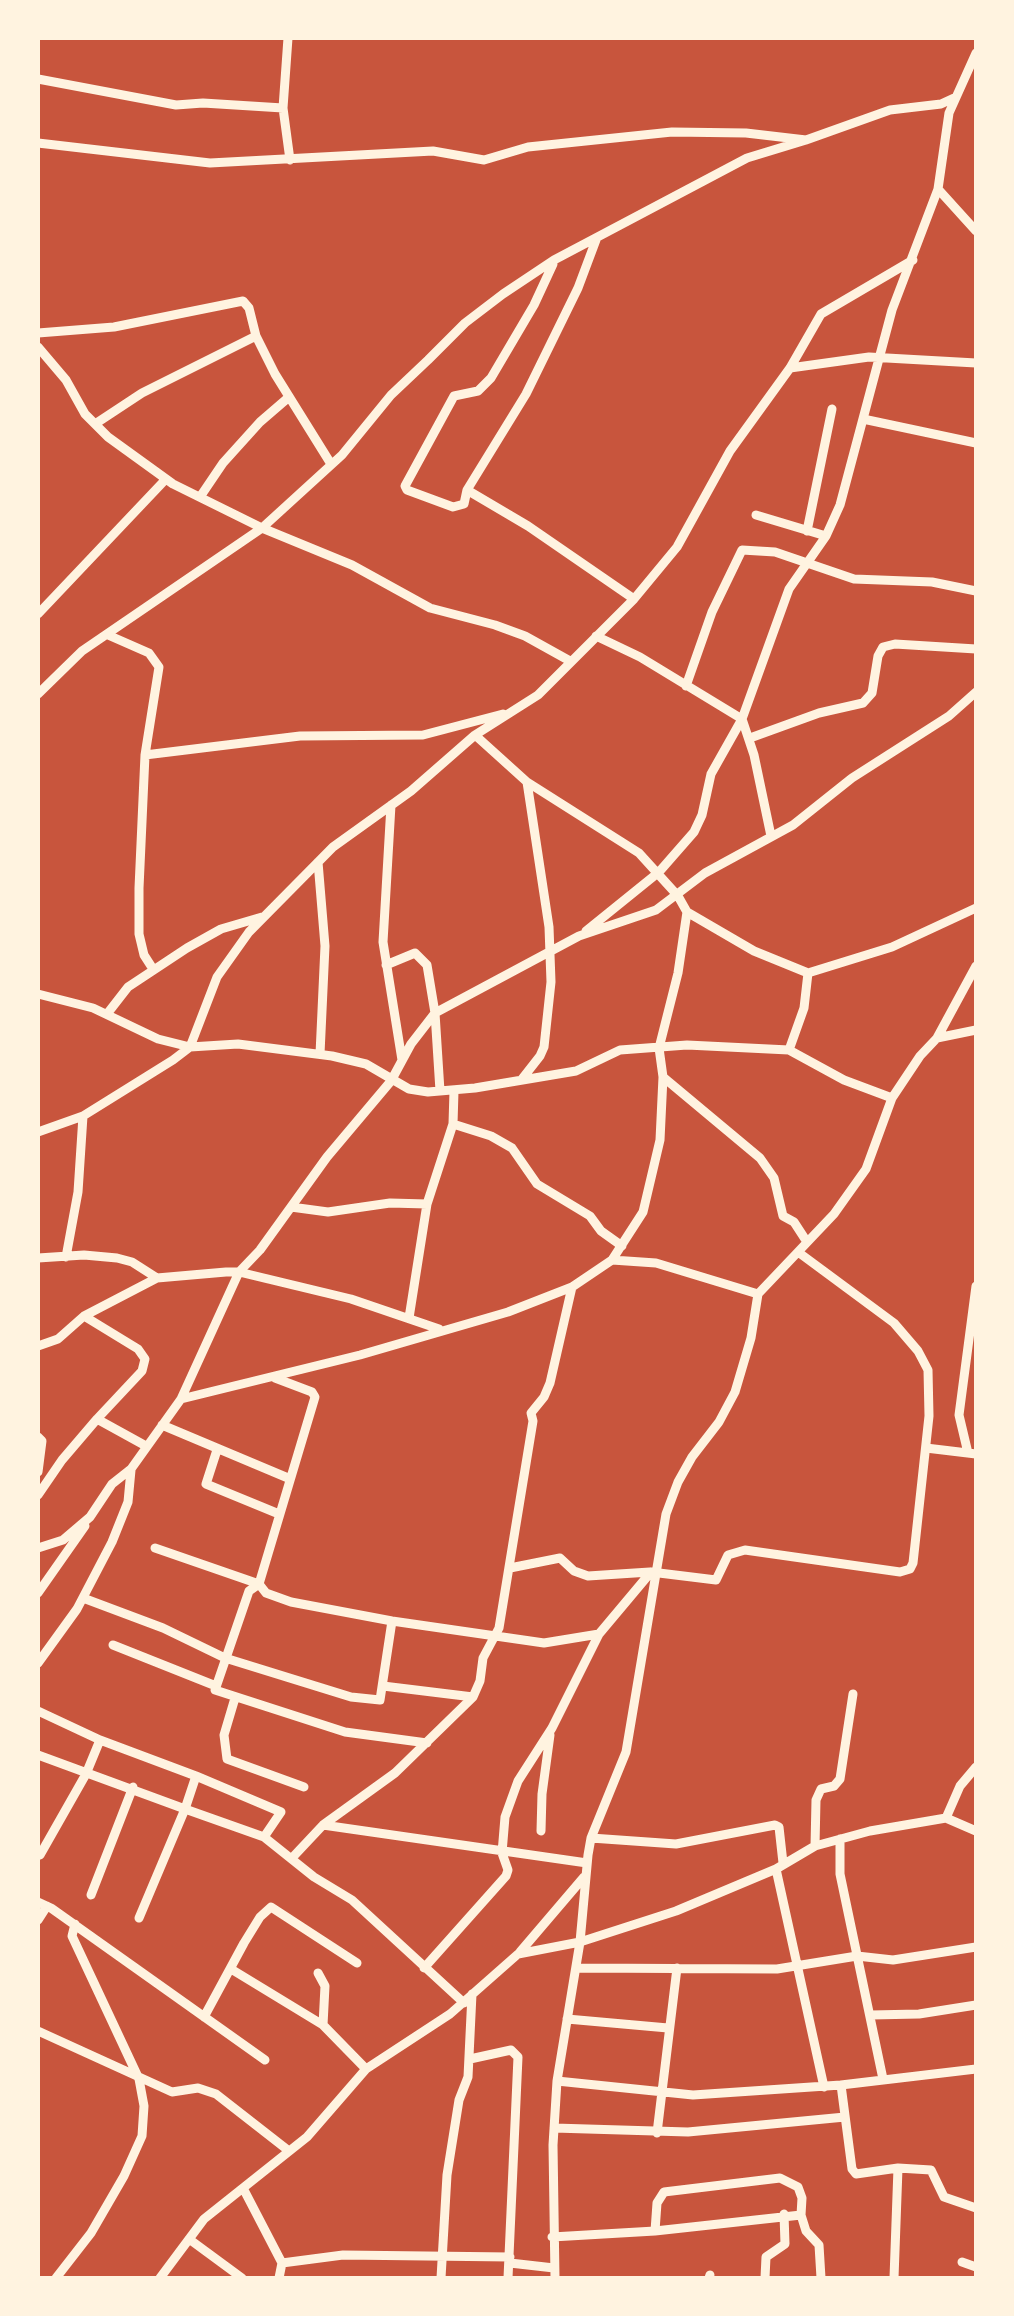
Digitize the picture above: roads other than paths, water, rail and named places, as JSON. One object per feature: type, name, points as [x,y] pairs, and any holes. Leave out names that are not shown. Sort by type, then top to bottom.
[{"type":"street","points":[[288,38],[283,108],[290,160]]},
{"type":"street","points":[[38,1593],[112,1484],[131,1469],[181,1399],[240,1272],[391,1082],[416,1036],[435,1012],[579,936],[659,872],[694,832],[702,816],[711,774],[742,719],[782,607],[826,536],[840,505],[892,310],[938,189],[947,123],[976,53]]},
{"type":"street","points":[[38,79],[176,105],[283,108]]},
{"type":"street","points":[[38,694],[82,651],[262,528],[331,464],[392,395],[465,324],[554,260],[747,158],[890,110],[942,104],[956,96]]},
{"type":"street","points":[[38,143],[210,164],[433,150],[484,160],[528,147],[672,132],[746,133],[806,140]]},
{"type":"street","points":[[938,189],[976,230]]},
{"type":"street","points":[[554,260],[534,306],[491,378],[478,391],[454,396],[405,486],[407,490],[452,508],[464,504],[467,490],[526,394],[578,288],[597,238]]},
{"type":"street","points":[[38,1132],[82,1116],[190,1047],[217,977],[249,932],[318,862],[475,735],[538,695],[634,600],[677,547],[730,451],[790,368],[821,314],[913,260]]},
{"type":"street","points":[[38,333],[114,327],[235,300],[247,304],[256,336],[331,464]]},
{"type":"street","points":[[95,424],[142,393],[256,336]]},
{"type":"street","points":[[38,347],[66,380],[85,414],[108,438],[166,480],[262,528],[352,565],[430,608],[510,631],[570,661]]},
{"type":"street","points":[[790,368],[882,357],[976,363]]},
{"type":"street","points":[[200,497],[223,463],[289,397]]},
{"type":"street","points":[[808,531],[832,410]]},
{"type":"street","points":[[863,419],[976,443]]},
{"type":"street","points":[[38,614],[166,480]]},
{"type":"street","points":[[467,490],[514,516],[634,600]]},
{"type":"street","points":[[756,515],[826,536]]},
{"type":"street","points":[[686,686],[712,612],[741,551],[775,552],[862,580],[932,582],[976,592]]},
{"type":"street","points":[[108,634],[149,653],[159,667],[145,755],[139,934],[144,955],[154,969]]},
{"type":"street","points":[[596,636],[651,663],[742,719],[750,738],[770,836]]},
{"type":"street","points":[[750,738],[819,712],[862,703],[872,693],[883,647],[895,644],[976,650]]},
{"type":"street","points":[[579,936],[634,920],[678,896],[705,873],[793,825],[852,778],[949,716],[976,692]]},
{"type":"street","points":[[145,755],[300,736],[423,735],[515,710]]},
{"type":"street","points":[[475,735],[527,782],[639,852],[659,872],[687,912],[754,951],[808,972],[892,947],[976,908]]},
{"type":"street","points":[[522,1079],[544,1047],[551,982],[549,927],[527,782]]},
{"type":"street","points":[[392,805],[383,932],[402,1061]]},
{"type":"street","points":[[318,862],[324,946],[320,1054]]},
{"type":"street","points":[[181,1399],[275,1378],[508,1312],[572,1288],[612,1260],[650,1194],[660,1140],[663,1076],[659,1048],[678,972],[687,912]]},
{"type":"street","points":[[107,1014],[128,987],[154,969],[221,929],[265,916]]},
{"type":"street","points":[[386,965],[415,953],[426,965],[435,1012],[440,1091]]},
{"type":"street","points":[[282,2263],[342,2255],[441,2255],[510,2260],[554,2273],[557,2082],[580,1942],[587,1862],[591,1838],[626,1752],[653,1571],[666,1514],[678,1482],[735,1392],[751,1338],[758,1294],[834,1214],[866,1169],[892,1098],[920,1056],[938,1038],[976,966]]},
{"type":"street","points":[[789,1050],[804,1008],[808,972]]},
{"type":"street","points":[[38,994],[107,1014],[158,1038],[190,1047],[238,1044],[320,1054],[366,1064],[391,1082],[408,1088],[454,1091],[576,1071],[620,1050],[686,1045],[789,1050],[844,1080],[892,1098]]},
{"type":"street","points":[[938,1038],[976,1030]]},
{"type":"street","points":[[663,1076],[760,1158],[774,1178],[783,1216],[800,1228],[807,1242]]},
{"type":"street","points":[[409,1318],[427,1204],[453,1124],[454,1091]]},
{"type":"street","points":[[66,1257],[78,1192],[82,1116]]},
{"type":"street","points":[[453,1124],[491,1136],[512,1148],[537,1184],[590,1216],[601,1231],[622,1246]]},
{"type":"street","points":[[291,1207],[328,1212],[390,1203],[427,1204]]},
{"type":"street","points":[[510,1568],[560,1558],[574,1571],[588,1576],[653,1571],[716,1580],[728,1555],[745,1550],[905,1571],[913,1563],[926,1448],[928,1370],[918,1351],[894,1323],[798,1252]]},
{"type":"street","points":[[38,1258],[117,1258],[158,1278]]},
{"type":"street","points":[[612,1260],[656,1263],[758,1294]]},
{"type":"street","points":[[38,1346],[58,1339],[84,1316],[158,1278],[240,1272],[351,1299],[442,1330]]},
{"type":"street","points":[[926,1448],[972,1454],[959,1415],[976,1286]]},
{"type":"street","points":[[292,1858],[323,1825],[395,1773],[473,1697],[483,1658],[497,1637],[531,1413],[550,1382],[572,1288]]},
{"type":"street","points":[[38,1495],[62,1460],[142,1371],[145,1360],[138,1350],[84,1316]]},
{"type":"street","points":[[275,1378],[312,1392],[314,1397],[259,1584],[249,1591],[216,1686],[218,1694],[345,1732],[428,1743]]},
{"type":"street","points":[[97,1419],[146,1446]]},
{"type":"street","points":[[162,1424],[288,1478]]},
{"type":"street","points":[[38,1437],[42,1441],[38,1472]]},
{"type":"street","points":[[217,1450],[206,1484],[279,1514]]},
{"type":"street","points":[[38,1663],[83,1598],[112,1542],[128,1502],[131,1469]]},
{"type":"street","points":[[38,1485],[38,1495]]},
{"type":"street","points":[[38,1548],[63,1540],[90,1517]]},
{"type":"street","points":[[155,1548],[259,1584],[266,1593],[290,1602],[544,1643],[599,1634]]},
{"type":"street","points":[[424,1968],[506,1876],[502,1852],[504,1817],[518,1781],[552,1728],[599,1634],[653,1571]]},
{"type":"street","points":[[83,1598],[163,1628],[225,1658],[352,1698],[380,1700],[392,1621]]},
{"type":"street","points":[[114,1645],[216,1686]]},
{"type":"street","points":[[383,1686],[473,1697]]},
{"type":"street","points":[[815,1846],[816,1800],[821,1789],[834,1786],[840,1779],[853,1694]]},
{"type":"street","points":[[234,1698],[224,1735],[227,1759],[304,1787]]},
{"type":"street","points":[[38,1711],[281,1812],[264,1837]]},
{"type":"street","points":[[541,1831],[552,1728]]},
{"type":"street","points":[[40,1855],[86,1774],[100,1740]]},
{"type":"street","points":[[38,1755],[264,1837],[314,1877],[352,1900],[464,2003]]},
{"type":"street","points":[[946,1818],[960,1786],[976,1767]]},
{"type":"street","points":[[139,1918],[196,1776]]},
{"type":"street","points":[[91,1895],[133,1787]]},
{"type":"street","points":[[518,1954],[580,1942],[676,1911],[780,1866],[815,1846],[840,1839],[946,1818],[976,1831]]},
{"type":"street","points":[[323,1825],[587,1862]]},
{"type":"street","points":[[591,1838],[676,1844],[779,1827],[780,1866],[824,2087]]},
{"type":"street","points":[[840,1839],[840,1874],[884,2079]]},
{"type":"street","points":[[161,2278],[204,2220],[307,2137],[366,2068],[464,2003],[518,1954],[586,1874]]},
{"type":"street","points":[[38,1920],[42,1904],[266,2060]]},
{"type":"street","points":[[204,2017],[252,1930],[271,1907],[356,1963]]},
{"type":"street","points":[[56,2278],[91,2232],[142,2136],[144,2106],[139,2080],[79,1955],[72,1936],[75,1924]]},
{"type":"street","points":[[576,1968],[746,1970],[857,1956],[894,1960],[976,1948]]},
{"type":"street","points":[[657,2133],[677,1968]]},
{"type":"street","points":[[231,1969],[323,2024],[366,2068]]},
{"type":"street","points":[[318,1973],[325,1986],[323,2024]]},
{"type":"street","points":[[441,2278],[450,2152],[470,2059],[472,1994]]},
{"type":"street","points":[[872,2015],[934,2013],[976,2005]]},
{"type":"street","points":[[566,2019],[668,2028]]},
{"type":"street","points":[[38,2031],[172,2092],[198,2088],[216,2094],[289,2151]]},
{"type":"street","points":[[470,2059],[511,2050],[518,2057],[508,2278]]},
{"type":"street","points":[[557,2082],[693,2096],[824,2087],[976,2069]]},
{"type":"street","points":[[841,2085],[852,2169],[856,2174],[898,2168],[931,2170],[944,2197],[976,2208]]},
{"type":"street","points":[[554,2128],[657,2133],[846,2117]]},
{"type":"street","points":[[894,2278],[898,2168]]},
{"type":"street","points":[[655,2231],[657,2203],[664,2192],[780,2178],[798,2186],[806,2231],[819,2245],[821,2278]]},
{"type":"street","points":[[243,2188],[282,2263],[278,2278]]},
{"type":"street","points":[[765,2278],[766,2256],[785,2244],[784,2214]]},
{"type":"street","points":[[552,2236],[655,2231],[801,2215]]},
{"type":"street","points":[[189,2239],[242,2278]]},
{"type":"street","points":[[962,2262],[976,2267]]}]
